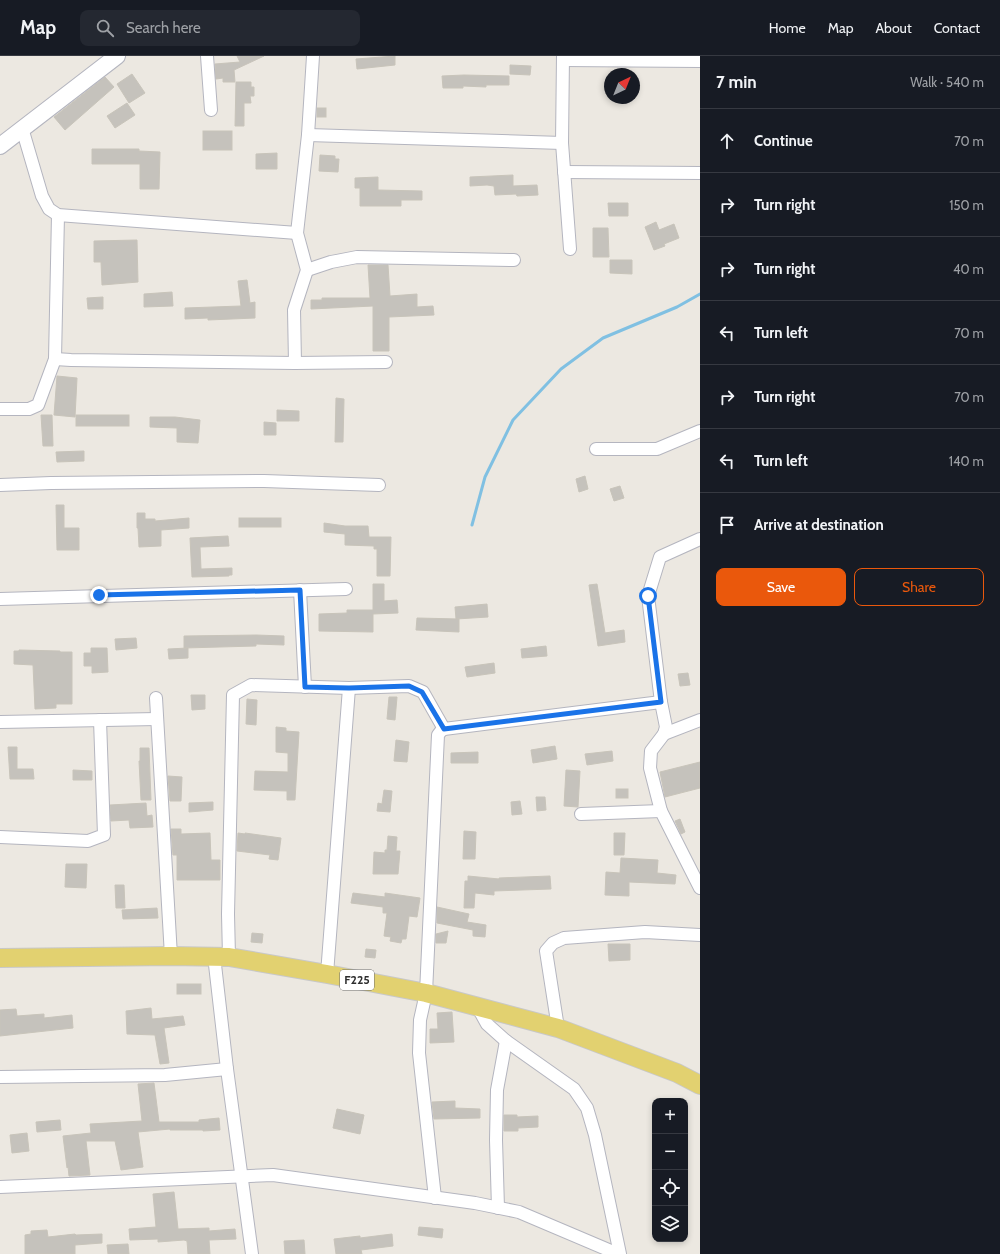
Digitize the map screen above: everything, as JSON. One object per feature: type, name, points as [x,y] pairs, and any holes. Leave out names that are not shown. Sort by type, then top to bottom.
[{"type":"main road","name":"F225","points":[[0,958],[171,956],[222,957],[326,974],[426,993],[558,1028],[677,1073],[700,1085]]},
{"type":"street","points":[[0,146],[117,56]]},
{"type":"street","points":[[207,56],[211,110]]},
{"type":"street","points":[[295,363],[294,310],[306,270],[297,234],[308,134],[313,56]]},
{"type":"street","points":[[570,249],[562,143],[563,58],[700,61]]},
{"type":"street","points":[[22,128],[42,196],[49,209],[58,215],[297,234]]},
{"type":"street","points":[[308,134],[562,143]]},
{"type":"street","points":[[564,172],[700,173]]},
{"type":"street","points":[[0,409],[29,409],[38,405],[55,359],[58,215]]},
{"type":"street","points":[[306,270],[330,262],[357,257],[514,260]]},
{"type":"street","points":[[55,359],[295,363],[386,362]]},
{"type":"street","points":[[596,449],[657,449],[700,431]]},
{"type":"street","points":[[0,485],[51,482],[264,481],[379,485]]},
{"type":"street","points":[[700,539],[660,557],[648,596],[661,702],[666,727],[664,734],[651,751],[650,768],[661,810],[700,888]]},
{"type":"street","points":[[0,599],[346,589]]},
{"type":"street","points":[[300,590],[305,687]]},
{"type":"street","points":[[252,1254],[226,1069],[222,957],[228,914],[233,695],[251,686],[349,688],[409,686],[422,692],[444,729]]},
{"type":"street","points":[[326,974],[349,688]]},
{"type":"street","points":[[156,698],[171,956]]},
{"type":"street","points":[[435,1198],[419,1053],[420,1020],[426,993],[438,735],[444,729],[661,702]]},
{"type":"street","points":[[0,722],[158,719]]},
{"type":"street","points":[[0,837],[88,841],[104,835],[100,720]]},
{"type":"street","points":[[664,734],[700,720]]},
{"type":"street","points":[[581,814],[661,810]]},
{"type":"street","points":[[558,1028],[546,951],[553,943],[564,938],[645,932],[700,935]]},
{"type":"street","points":[[477,1006],[488,1024],[506,1041],[574,1089],[587,1108],[595,1135],[619,1254]]},
{"type":"street","points":[[498,1208],[496,1140],[497,1090],[506,1041]]},
{"type":"street","points":[[0,1077],[165,1075],[226,1069]]},
{"type":"street","points":[[0,1187],[273,1175],[347,1184],[475,1203],[520,1212],[619,1254]]},
{"type":"building","points":[[237,56],[264,56],[234,70],[235,82],[223,82],[223,78],[216,79],[215,64],[240,62]]},
{"type":"building","points":[[395,56],[395,65],[357,69],[356,59]]},
{"type":"building","points":[[510,65],[531,66],[530,75],[510,74]]},
{"type":"building","points":[[132,74],[145,93],[129,103],[117,84]]},
{"type":"building","points":[[442,76],[509,76],[509,85],[443,88]]},
{"type":"building","points":[[105,77],[114,87],[65,130],[54,117]]},
{"type":"building","points":[[236,82],[251,82],[251,87],[254,87],[254,96],[250,96],[251,103],[244,103],[244,126],[235,126]]},
{"type":"building","points":[[127,103],[135,115],[115,128],[107,116]]},
{"type":"building","points":[[317,108],[326,108],[326,117],[317,117]]},
{"type":"building","points":[[203,131],[232,131],[232,150],[203,150]]},
{"type":"building","points":[[92,149],[139,149],[139,151],[160,152],[159,189],[140,189],[140,164],[92,164]]},
{"type":"building","points":[[277,153],[277,169],[256,169],[256,154]]},
{"type":"building","points":[[320,155],[335,156],[335,159],[339,159],[338,172],[319,171]]},
{"type":"building","points":[[513,175],[513,186],[537,185],[538,195],[495,195],[494,186],[470,186],[470,177]]},
{"type":"building","points":[[378,177],[378,190],[422,191],[422,200],[401,200],[401,206],[360,206],[360,188],[355,188],[355,178]]},
{"type":"building","points":[[608,203],[628,203],[628,216],[609,216]]},
{"type":"building","points":[[656,222],[659,230],[674,224],[679,238],[654,250],[645,227]]},
{"type":"building","points":[[593,228],[608,228],[609,257],[593,257]]},
{"type":"building","points":[[137,240],[138,282],[102,285],[101,262],[94,262],[94,241]]},
{"type":"building","points":[[610,260],[632,260],[632,274],[610,273]]},
{"type":"building","points":[[368,265],[388,265],[390,296],[417,294],[417,307],[433,306],[434,315],[389,317],[389,351],[373,351],[373,306],[311,309],[311,300],[322,300],[322,298],[370,298]]},
{"type":"building","points":[[247,280],[250,303],[255,302],[255,318],[208,320],[208,318],[185,319],[185,308],[241,306],[238,281]]},
{"type":"building","points":[[172,292],[173,306],[144,307],[144,294]]},
{"type":"building","points":[[103,297],[103,309],[88,309],[87,298]]},
{"type":"building","points":[[57,376],[77,378],[75,417],[54,415]]},
{"type":"building","points":[[336,398],[344,399],[343,442],[335,442]]},
{"type":"building","points":[[277,410],[299,411],[299,421],[277,421]]},
{"type":"building","points":[[41,415],[52,415],[53,446],[43,446]]},
{"type":"building","points":[[76,415],[129,415],[129,426],[76,426]]},
{"type":"building","points":[[150,417],[175,417],[200,420],[198,443],[177,442],[177,428],[150,427]]},
{"type":"building","points":[[264,422],[276,423],[276,435],[264,435]]},
{"type":"building","points":[[84,451],[84,461],[57,462],[56,452]]},
{"type":"building","points":[[585,476],[588,489],[579,492],[576,479]]},
{"type":"building","points":[[620,486],[624,498],[614,501],[610,489]]},
{"type":"building","points":[[56,505],[64,505],[64,528],[79,528],[79,550],[57,550]]},
{"type":"building","points":[[137,513],[145,513],[145,519],[155,519],[155,521],[189,518],[189,528],[161,530],[161,546],[139,547]]},
{"type":"building","points":[[239,518],[281,518],[281,527],[239,527]]},
{"type":"building","points":[[324,523],[345,526],[368,526],[369,537],[391,537],[390,576],[377,576],[377,549],[374,549],[374,546],[345,545],[345,534],[324,532]]},
{"type":"building","points":[[228,536],[229,546],[200,547],[201,569],[232,568],[232,575],[192,577],[190,538]]},
{"type":"building","points":[[373,584],[384,584],[384,601],[397,600],[398,613],[373,614],[373,632],[319,631],[319,614],[347,613],[347,610],[373,610]]},
{"type":"building","points":[[597,584],[605,633],[624,630],[625,642],[598,646],[589,585]]},
{"type":"building","points":[[487,604],[488,617],[456,619],[455,607]]},
{"type":"building","points":[[417,618],[459,619],[459,632],[416,630]]},
{"type":"building","points":[[184,636],[284,636],[284,645],[256,644],[256,646],[184,648]]},
{"type":"building","points":[[136,638],[137,648],[116,650],[115,639]]},
{"type":"building","points":[[546,646],[547,656],[522,658],[521,649]]},
{"type":"building","points":[[91,648],[107,648],[108,672],[92,673],[92,666],[84,666],[84,653],[91,653]]},
{"type":"building","points":[[188,648],[188,658],[169,659],[168,649]]},
{"type":"building","points":[[14,651],[72,652],[72,704],[56,704],[56,708],[35,709],[33,665],[14,664]]},
{"type":"building","points":[[494,663],[495,673],[467,677],[465,667]]},
{"type":"building","points":[[688,673],[690,685],[680,686],[678,674]]},
{"type":"building","points":[[191,695],[205,695],[205,709],[192,710]]},
{"type":"building","points":[[389,697],[397,697],[395,720],[387,719]]},
{"type":"building","points":[[247,699],[257,700],[256,725],[246,724]]},
{"type":"building","points":[[276,727],[286,728],[286,731],[299,732],[295,800],[287,800],[287,791],[254,790],[255,771],[288,772],[288,753],[276,752]]},
{"type":"building","points":[[396,740],[409,742],[407,762],[394,761]]},
{"type":"building","points":[[555,746],[557,759],[533,763],[531,750]]},
{"type":"building","points":[[8,747],[17,747],[17,769],[33,769],[34,779],[10,779]]},
{"type":"building","points":[[140,748],[149,748],[151,800],[141,800],[139,761]]},
{"type":"building","points":[[612,751],[613,761],[587,765],[585,754]]},
{"type":"building","points":[[478,752],[478,763],[451,763],[451,753]]},
{"type":"building","points":[[700,762],[700,788],[665,797],[660,772]]},
{"type":"building","points":[[73,770],[92,771],[92,780],[73,780]]},
{"type":"building","points":[[566,770],[580,771],[578,807],[564,806]]},
{"type":"building","points":[[168,776],[182,777],[181,801],[170,801]]},
{"type":"building","points":[[616,789],[628,789],[628,798],[616,798]]},
{"type":"building","points":[[384,790],[392,791],[390,812],[377,811],[378,803],[382,804]]},
{"type":"building","points":[[536,797],[545,797],[546,810],[537,811]]},
{"type":"building","points":[[520,801],[522,814],[512,815],[511,802]]},
{"type":"building","points":[[213,802],[213,810],[189,812],[189,803]]},
{"type":"building","points":[[146,803],[147,816],[152,815],[153,827],[130,828],[129,820],[111,821],[110,805]]},
{"type":"building","points":[[680,819],[685,832],[681,834],[675,821]]},
{"type":"building","points":[[171,829],[181,829],[181,834],[210,833],[211,860],[220,860],[220,880],[177,880],[177,855],[173,855]]},
{"type":"building","points":[[464,831],[476,832],[475,859],[463,859]]},
{"type":"building","points":[[238,833],[281,838],[278,860],[269,859],[270,855],[237,851]]},
{"type":"building","points":[[614,833],[625,833],[624,855],[614,855]]},
{"type":"building","points":[[388,836],[397,837],[396,851],[400,851],[398,874],[373,874],[374,852],[385,853],[385,850],[387,850]]},
{"type":"building","points":[[621,858],[658,860],[657,873],[676,875],[675,884],[629,882],[629,896],[605,895],[606,872],[620,873]]},
{"type":"building","points":[[66,864],[87,864],[86,888],[65,887]]},
{"type":"building","points":[[468,876],[499,879],[550,876],[551,889],[494,891],[494,895],[475,893],[474,908],[464,908],[465,881],[468,881]]},
{"type":"building","points":[[115,885],[124,885],[125,908],[116,908]]},
{"type":"building","points":[[353,893],[385,897],[385,893],[420,898],[417,917],[409,916],[406,939],[402,939],[401,943],[390,941],[391,937],[384,936],[387,913],[383,913],[383,907],[351,903]]},
{"type":"building","points":[[437,907],[469,914],[467,922],[486,925],[485,937],[473,936],[473,930],[437,923]]},
{"type":"building","points":[[157,908],[158,918],[123,919],[122,910]]},
{"type":"building","points":[[448,931],[446,943],[436,943],[436,934]]},
{"type":"building","points":[[252,933],[263,934],[262,943],[251,942]]},
{"type":"building","points":[[608,944],[630,944],[630,960],[609,961]]},
{"type":"building","points":[[366,949],[376,950],[375,958],[365,957]]},
{"type":"building","points":[[177,984],[201,984],[201,994],[177,994]]},
{"type":"building","points":[[151,1008],[152,1019],[183,1016],[185,1025],[164,1028],[169,1063],[160,1064],[155,1035],[127,1034],[126,1011]]},
{"type":"building","points":[[16,1009],[17,1016],[44,1014],[44,1018],[72,1015],[73,1028],[0,1036],[0,1010]]},
{"type":"building","points":[[452,1012],[454,1042],[430,1043],[430,1029],[438,1029],[437,1013]]},
{"type":"building","points":[[154,1083],[159,1122],[199,1122],[199,1120],[219,1118],[220,1130],[203,1131],[170,1129],[138,1132],[143,1167],[121,1170],[115,1141],[86,1141],[90,1175],[69,1176],[63,1136],[91,1133],[90,1124],[142,1121],[138,1084]]},
{"type":"building","points":[[455,1101],[455,1108],[480,1109],[480,1118],[434,1119],[432,1102]]},
{"type":"building","points":[[337,1109],[364,1115],[360,1134],[333,1128]]},
{"type":"building","points":[[504,1115],[517,1115],[517,1117],[538,1116],[538,1127],[518,1128],[518,1131],[504,1131]]},
{"type":"building","points":[[60,1120],[61,1130],[37,1132],[36,1122]]},
{"type":"building","points":[[27,1133],[29,1151],[12,1153],[10,1135]]},
{"type":"building","points":[[174,1192],[178,1229],[209,1228],[209,1231],[235,1229],[236,1239],[209,1240],[210,1254],[188,1254],[187,1241],[184,1240],[158,1242],[158,1239],[130,1240],[129,1229],[156,1227],[153,1194]]},
{"type":"building","points":[[419,1227],[443,1229],[442,1238],[418,1235]]},
{"type":"building","points":[[47,1230],[48,1237],[75,1234],[102,1234],[102,1243],[75,1245],[75,1254],[25,1254],[25,1235],[31,1234],[31,1231]]},
{"type":"building","points":[[392,1234],[393,1246],[361,1250],[362,1254],[336,1254],[334,1239],[360,1236],[360,1238]]},
{"type":"building","points":[[304,1240],[305,1254],[285,1254],[284,1241]]},
{"type":"building","points":[[128,1244],[129,1254],[108,1254],[107,1245]]},
{"type":"waterway","points":[[472,525],[485,477],[513,420],[561,369],[603,338],[677,307],[700,294]]},
{"type":"route","points":[[99,595],[300,590],[305,687],[349,688],[409,686],[422,692],[444,729],[661,702],[648,596]]}]
